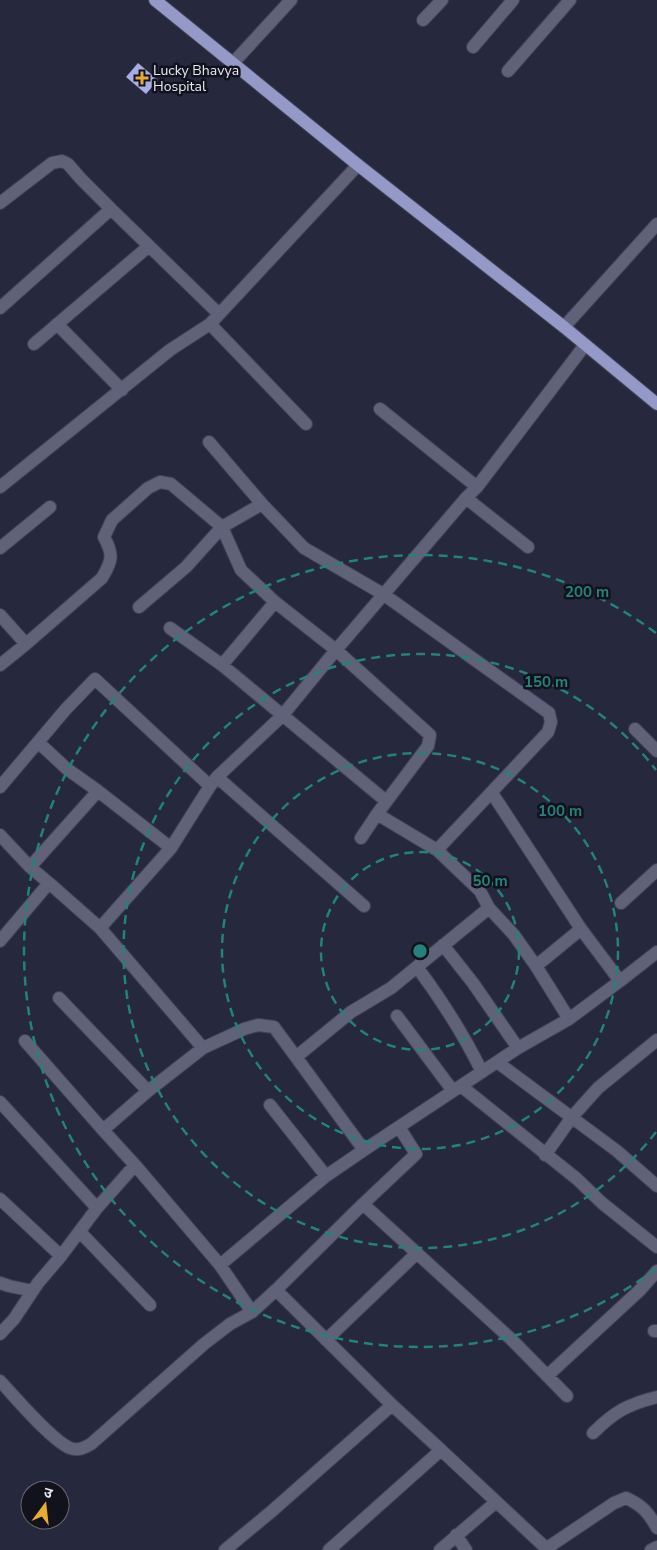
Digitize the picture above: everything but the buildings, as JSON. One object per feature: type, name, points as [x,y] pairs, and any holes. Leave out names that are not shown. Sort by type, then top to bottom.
[{"type":"main road","points":[[155,0],[358,165],[564,327],[657,404]]},
{"type":"street","points":[[233,62],[291,0]]},
{"type":"street","points":[[423,20],[442,0]]},
{"type":"street","points":[[473,47],[513,0]]},
{"type":"street","points":[[508,71],[562,3]]},
{"type":"street","points":[[0,203],[52,163],[62,161],[68,164],[80,180],[149,246],[306,424]]},
{"type":"street","points":[[0,487],[170,350],[215,319],[358,165]]},
{"type":"street","points":[[0,308],[111,209]]},
{"type":"street","points":[[564,327],[657,224]]},
{"type":"street","points":[[34,344],[149,246]]},
{"type":"street","points":[[57,324],[122,390]]},
{"type":"street","points":[[100,928],[171,848],[213,781],[282,716],[383,594],[477,487],[585,345]]},
{"type":"street","points":[[380,409],[477,487]]},
{"type":"street","points":[[209,442],[262,504],[304,548],[383,594],[549,713],[552,722],[548,732],[437,850]]},
{"type":"street","points":[[0,665],[102,578],[110,563],[111,550],[104,537],[112,520],[148,488],[160,482],[171,484],[222,527],[241,570],[275,602],[336,650],[430,735],[428,746],[386,801],[361,838]]},
{"type":"street","points":[[466,498],[528,547]]},
{"type":"street","points":[[139,607],[186,566],[222,527],[262,504]]},
{"type":"street","points":[[0,548],[50,507]]},
{"type":"street","points":[[222,665],[275,602]]},
{"type":"street","points":[[0,615],[26,644]]},
{"type":"street","points":[[170,628],[222,665],[386,801]]},
{"type":"street","points":[[0,787],[66,709],[95,679],[213,781],[364,906]]},
{"type":"street","points":[[635,729],[656,750]]},
{"type":"street","points":[[38,742],[67,769],[171,848]]},
{"type":"street","points":[[30,867],[98,791]]},
{"type":"street","points":[[492,793],[581,929],[620,981]]},
{"type":"street","points":[[377,814],[437,850],[480,891],[489,908],[514,935],[536,966],[569,1019]]},
{"type":"street","points":[[0,835],[30,867],[100,928],[203,1048]]},
{"type":"street","points":[[621,903],[657,870]]},
{"type":"street","points":[[0,941],[49,883]]},
{"type":"street","points":[[296,1057],[351,1012],[392,988],[489,908]]},
{"type":"street","points":[[536,966],[581,929]]},
{"type":"street","points":[[443,945],[473,983],[518,1048]]},
{"type":"street","points":[[220,1265],[326,1176],[518,1048],[569,1019],[657,952]]},
{"type":"street","points":[[417,967],[443,1001],[464,1035],[482,1072]]},
{"type":"street","points":[[59,998],[148,1091]]},
{"type":"street","points":[[397,1016],[457,1089],[577,1179],[602,1203],[657,1247]]},
{"type":"street","points":[[103,1130],[148,1091],[203,1048],[244,1029],[258,1025],[274,1027],[364,1150]]},
{"type":"street","points":[[545,1155],[572,1117],[598,1088],[657,1040]]},
{"type":"street","points":[[25,1041],[220,1265],[252,1312]]},
{"type":"street","points":[[497,1062],[616,1151],[657,1186]]},
{"type":"street","points":[[0,1102],[97,1208]]},
{"type":"street","points":[[270,1105],[326,1176]]},
{"type":"street","points":[[0,1382],[57,1440],[71,1448],[82,1450],[92,1444],[204,1344],[230,1324],[252,1312],[416,1154],[399,1127]]},
{"type":"street","points":[[0,1334],[14,1319],[33,1291],[97,1208],[134,1165]]},
{"type":"street","points":[[0,1199],[61,1256]]},
{"type":"street","points":[[363,1204],[511,1339],[567,1396]]},
{"type":"street","points":[[80,1232],[150,1305]]},
{"type":"street","points":[[326,1340],[417,1252]]},
{"type":"street","points":[[547,1376],[640,1290],[657,1271]]},
{"type":"street","points":[[0,1283],[33,1291]]},
{"type":"street","points":[[276,1290],[392,1405],[548,1549],[614,1503],[626,1498],[639,1503],[649,1513],[657,1528]]},
{"type":"street","points":[[593,1433],[609,1417],[638,1402],[657,1396]]},
{"type":"street","points":[[225,1550],[392,1405]]},
{"type":"street","points":[[329,1550],[441,1450]]},
{"type":"street","points":[[440,1550],[496,1502]]},
{"type":"street","points":[[456,1535],[466,1550]]},
{"type":"street","points":[[651,1550],[657,1546]]},
{"type":"place","name":"Lucky Bhavya Hospital","points":[[142,78]]}]
